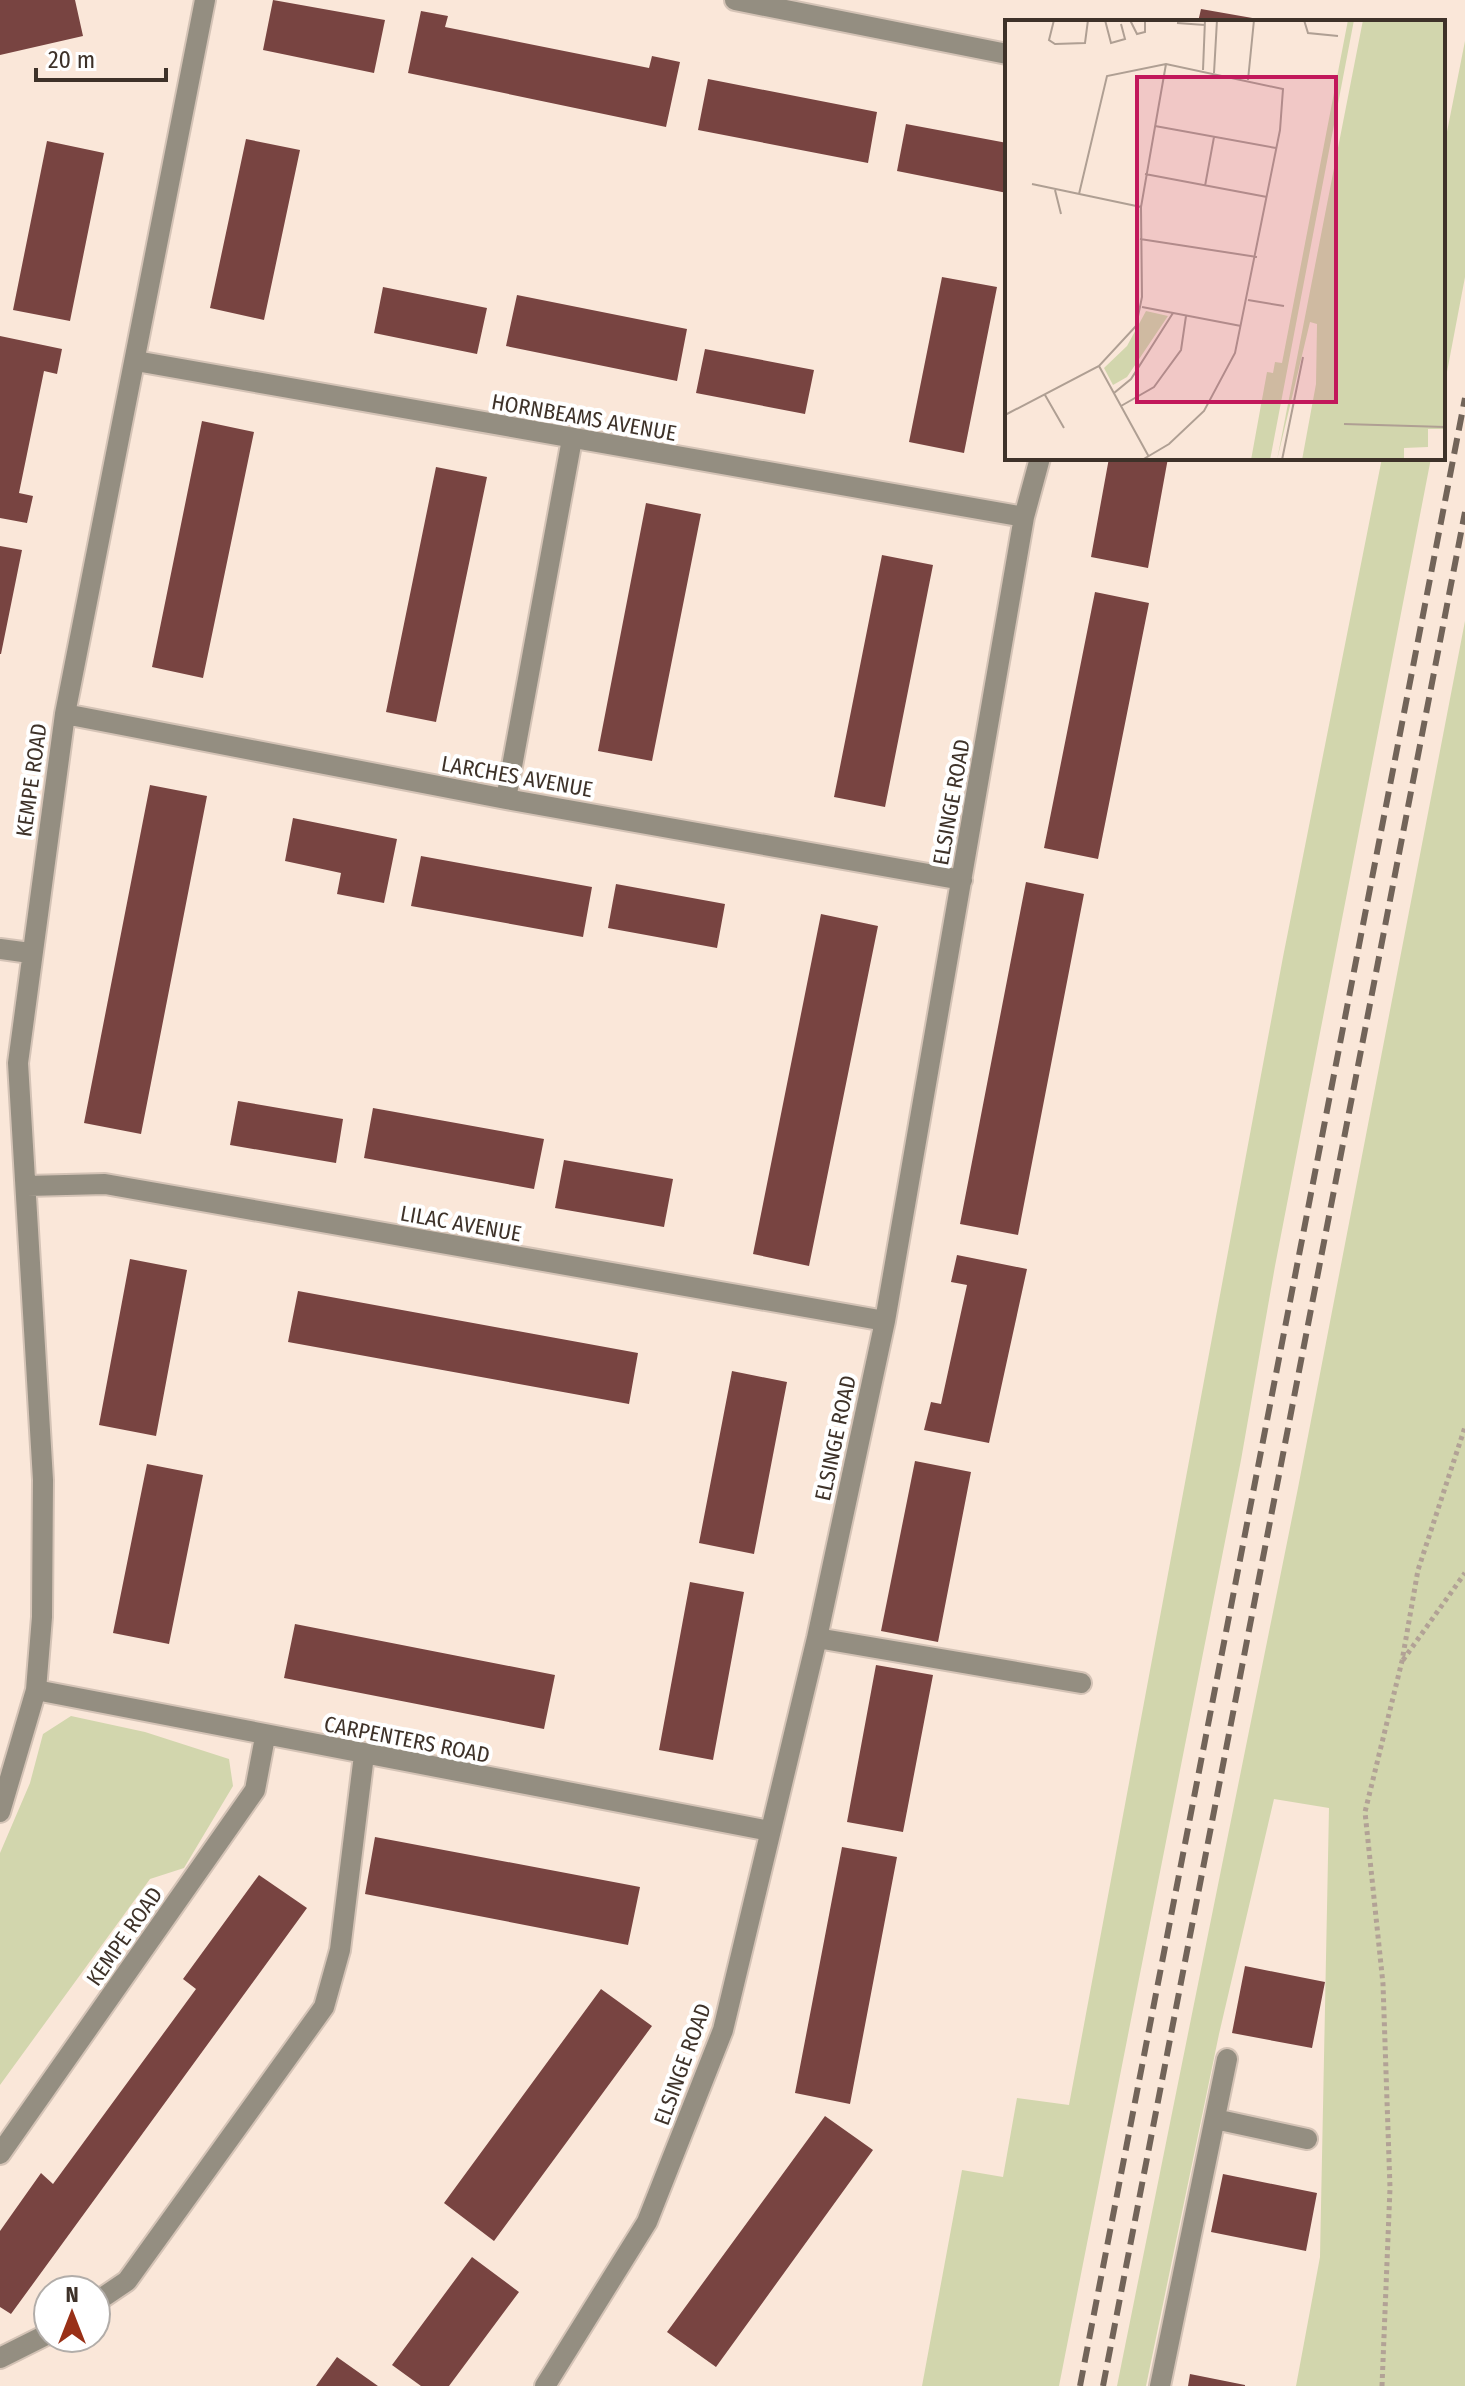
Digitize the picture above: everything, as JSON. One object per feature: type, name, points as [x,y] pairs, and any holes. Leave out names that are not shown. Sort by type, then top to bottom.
[{"type":"street","name":"KEMPE ROAD","points":[[0,1812],[36,1690],[42,1617],[43,1480],[18,1063],[30,953],[65,714],[205,0]]},
{"type":"street","points":[[735,0],[818,8],[1005,54]]},
{"type":"street","name":"HORNBEAMS AVENUE","points":[[136,361],[1024,517]]},
{"type":"street","points":[[506,799],[572,439]]},
{"type":"street","name":"ELSINGE ROAD","points":[[545,2386],[652,2208],[723,2030],[817,1638],[885,1321],[1024,517],[1039,460]]},
{"type":"street","name":"LARCHES AVENUE","points":[[65,714],[506,799],[962,880]]},
{"type":"street","points":[[0,949],[30,953]]},
{"type":"street","name":"LILAC AVENUE","points":[[27,1186],[105,1184],[885,1321]]},
{"type":"street","points":[[817,1638],[1081,1683]]},
{"type":"street","name":"CARPENTERS ROAD","points":[[36,1690],[265,1737],[770,1831]]},
{"type":"street","name":"KEMPE ROAD","points":[[0,2154],[255,1790],[265,1737]]},
{"type":"street","points":[[112,2291],[127,2281],[324,2007],[340,1950],[364,1755]]},
{"type":"street","points":[[1160,2386],[1227,2059]]},
{"type":"street","points":[[1215,2119],[1307,2139]]},
{"type":"street","points":[[0,2358],[32,2342]]},
{"type":"path","points":[[1382,2386],[1390,2188],[1383,1984],[1365,1812],[1402,1661],[1418,1570],[1465,1427]]},
{"type":"path","points":[[1402,1661],[1465,1573]]},
{"type":"green space","points":[[1465,41],[1465,277],[1445,382],[1445,142]]},
{"type":"green space","points":[[1382,460],[1431,460],[1275,1266],[1241,1460],[1059,2386],[922,2386],[962,2170],[1003,2177],[1017,2098],[1069,2105],[1283,957]]},
{"type":"green space","points":[[1465,621],[1465,2386],[1296,2386],[1320,2257],[1329,1808],[1274,1799],[1219,2034],[1146,2386],[1117,2386],[1298,1488]]},
{"type":"green space","points":[[71,1716],[145,1732],[229,1759],[233,1786],[184,1868],[150,1879],[0,2085],[0,1853],[30,1783],[43,1734]]},
{"type":"building","points":[[0,0],[75,0],[83,36],[0,55]]},
{"type":"building","points":[[273,0],[385,20],[374,73],[263,50]]},
{"type":"building","points":[[1201,9],[1258,19],[1258,20],[1198,20]]},
{"type":"building","points":[[421,11],[448,16],[445,27],[649,68],[652,56],[680,62],[666,127],[408,73]]},
{"type":"building","points":[[708,79],[877,112],[868,163],[698,130]]},
{"type":"building","points":[[906,124],[1005,143],[1005,193],[897,171]]},
{"type":"building","points":[[246,139],[300,150],[264,320],[210,308]]},
{"type":"building","points":[[47,141],[104,153],[70,321],[13,310]]},
{"type":"building","points":[[942,277],[997,287],[964,453],[909,442]]},
{"type":"building","points":[[383,287],[487,308],[477,354],[374,333]]},
{"type":"building","points":[[517,295],[687,329],[677,381],[506,346]]},
{"type":"building","points":[[0,336],[62,349],[57,374],[44,371],[19,493],[33,496],[27,523],[0,518]]},
{"type":"building","points":[[705,349],[814,370],[805,414],[696,393]]},
{"type":"building","points":[[202,421],[254,432],[203,678],[152,667]]},
{"type":"building","points":[[1109,460],[1168,460],[1148,568],[1091,557]]},
{"type":"building","points":[[436,467],[487,477],[436,722],[386,712]]},
{"type":"building","points":[[646,503],[701,514],[652,761],[598,751]]},
{"type":"building","points":[[0,546],[22,550],[1,654],[0,654]]},
{"type":"building","points":[[882,555],[933,565],[885,807],[834,797]]},
{"type":"building","points":[[1095,592],[1149,603],[1098,859],[1044,848]]},
{"type":"building","points":[[150,785],[207,796],[141,1134],[84,1123]]},
{"type":"building","points":[[293,818],[397,839],[384,903],[337,894],[341,873],[285,861]]},
{"type":"building","points":[[421,856],[592,887],[583,937],[411,906]]},
{"type":"building","points":[[1026,882],[1084,894],[1018,1235],[960,1224]]},
{"type":"building","points":[[616,884],[725,904],[717,948],[608,928]]},
{"type":"building","points":[[821,914],[878,926],[809,1266],[753,1254]]},
{"type":"building","points":[[238,1101],[343,1119],[336,1163],[230,1145]]},
{"type":"building","points":[[373,1108],[544,1139],[534,1189],[364,1158]]},
{"type":"building","points":[[564,1160],[673,1179],[664,1227],[555,1208]]},
{"type":"building","points":[[957,1255],[1027,1269],[989,1443],[924,1430],[931,1402],[941,1404],[967,1285],[951,1282]]},
{"type":"building","points":[[130,1259],[187,1270],[156,1436],[99,1425]]},
{"type":"building","points":[[298,1291],[638,1353],[629,1404],[288,1342]]},
{"type":"building","points":[[732,1371],[787,1382],[754,1554],[699,1543]]},
{"type":"building","points":[[915,1461],[971,1472],[938,1642],[881,1631]]},
{"type":"building","points":[[147,1464],[203,1475],[169,1644],[113,1633]]},
{"type":"building","points":[[690,1582],[744,1592],[713,1760],[659,1750]]},
{"type":"building","points":[[295,1624],[555,1675],[544,1729],[284,1678]]},
{"type":"building","points":[[876,1665],[933,1675],[903,1832],[847,1822]]},
{"type":"building","points":[[375,1837],[640,1887],[628,1945],[365,1894]]},
{"type":"building","points":[[842,1847],[897,1857],[850,2104],[795,2093]]},
{"type":"building","points":[[259,1875],[307,1908],[40,2274],[32,2274],[32,2285],[11,2314],[0,2307],[0,2231],[41,2173],[53,2184],[196,1989],[183,1979]]},
{"type":"building","points":[[1245,1966],[1325,1982],[1312,2048],[1232,2033]]},
{"type":"building","points":[[601,1989],[652,2026],[494,2241],[444,2203]]},
{"type":"building","points":[[825,2116],[873,2150],[716,2367],[667,2332]]},
{"type":"building","points":[[1223,2174],[1317,2193],[1306,2251],[1211,2232]]},
{"type":"building","points":[[472,2257],[519,2292],[449,2386],[421,2386],[392,2365]]},
{"type":"building","points":[[337,2357],[378,2386],[316,2386]]},
{"type":"building","points":[[1190,2374],[1245,2385],[1245,2386],[1188,2386]]},
{"type":"railway","points":[[1080,2386],[1465,398]]},
{"type":"railway","points":[[1103,2386],[1465,512]]}]
